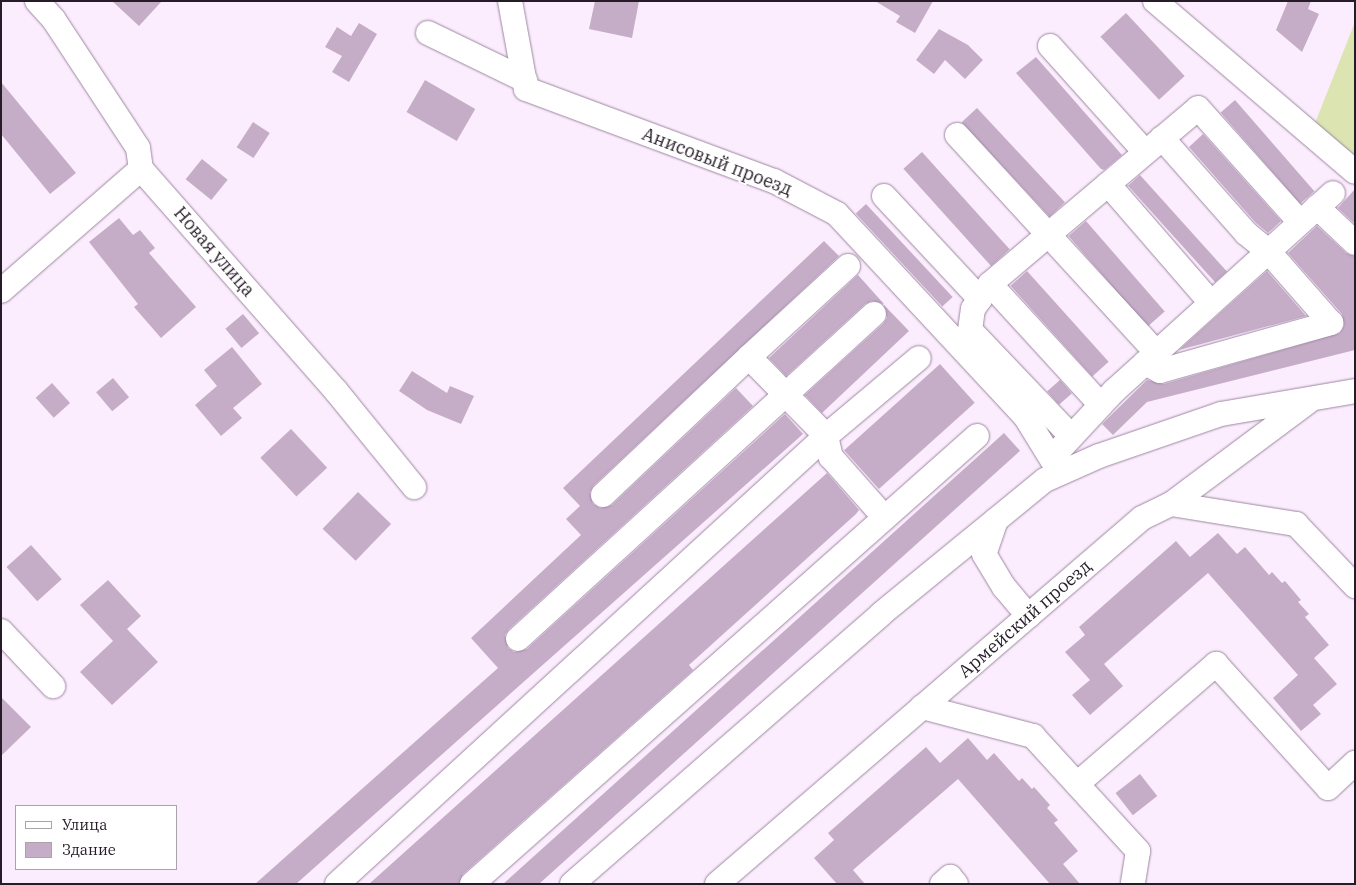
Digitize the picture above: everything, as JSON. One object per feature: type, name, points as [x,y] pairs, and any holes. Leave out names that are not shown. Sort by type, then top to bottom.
[{"type":"street","name":"Новая улица","points":[[38,1],[54,20],[138,148],[141,169],[336,391],[414,487]]},
{"type":"street","points":[[510,1],[524,80]]},
{"type":"street","points":[[1155,1],[1355,172]]},
{"type":"street","points":[[428,33],[524,80]]},
{"type":"street","points":[[957,135],[1049,234],[1160,371],[1331,323],[1268,251],[1246,233],[1050,46]]},
{"type":"street","name":"Анисовый проезд","points":[[524,80],[526,89],[774,182],[837,214],[1025,416],[1056,466]]},
{"type":"street","points":[[1071,436],[970,330],[973,309],[985,291],[1049,234],[1198,108],[1317,207],[1355,242]]},
{"type":"street","points":[[1,291],[141,169]]},
{"type":"street","points":[[1108,184],[1211,303]]},
{"type":"street","points":[[884,196],[985,291],[1101,405]]},
{"type":"street","points":[[572,884],[881,614],[1045,480],[1056,466],[1071,436],[1101,405],[1150,357],[1317,207]]},
{"type":"street","points":[[603,496],[848,266]]},
{"type":"street","points":[[518,639],[874,314]]},
{"type":"street","points":[[749,357],[826,436],[831,457],[885,518]]},
{"type":"street","points":[[337,884],[826,436],[919,358]]},
{"type":"street","name":"Армейский проезд","points":[[717,884],[1142,518],[1171,504],[1313,398],[1355,391]]},
{"type":"street","points":[[1056,466],[1099,456],[1221,414],[1313,398]]},
{"type":"street","points":[[472,884],[977,436]]},
{"type":"street","points":[[1171,504],[1296,524],[1355,586]]},
{"type":"street","points":[[996,520],[984,554],[1004,587],[1028,616]]},
{"type":"street","points":[[1,631],[54,686]]},
{"type":"street","points":[[1077,784],[1216,664],[1328,788],[1355,763]]},
{"type":"street","points":[[922,707],[1032,736],[1138,852],[1134,884]]},
{"type":"street","points":[[942,884],[950,876],[956,884]]},
{"type":"green space","points":[[1355,22],[1355,164],[1313,128]]},
{"type":"building","points":[[112,1],[162,1],[139,26]]},
{"type":"building","points":[[595,1],[639,1],[632,38],[589,29]]},
{"type":"building","points":[[875,1],[933,1],[915,33],[896,22],[900,16]]},
{"type":"building","points":[[1288,1],[1311,1],[1308,9],[1319,14],[1302,52],[1276,30]]},
{"type":"building","points":[[1126,13],[1185,76],[1159,100],[1100,37]]},
{"type":"building","points":[[359,23],[377,34],[349,82],[332,72],[342,56],[325,47],[337,27],[351,36]]},
{"type":"building","points":[[939,29],[968,45],[983,60],[965,79],[945,60],[934,74],[916,60]]},
{"type":"building","points":[[1036,57],[1122,155],[1104,170],[1101,169],[1016,73]]},
{"type":"building","points":[[425,80],[475,109],[457,141],[406,112]]},
{"type":"building","points":[[1,82],[76,173],[50,194],[1,134]]},
{"type":"building","points":[[1235,100],[1314,191],[1300,204],[1221,112]]},
{"type":"building","points":[[977,108],[1065,202],[1050,217],[962,122]]},
{"type":"building","points":[[253,122],[270,133],[253,158],[237,147]]},
{"type":"building","points":[[1203,134],[1281,221],[1268,233],[1256,223],[1189,147]]},
{"type":"building","points":[[922,152],[1010,249],[991,266],[903,169]]},
{"type":"building","points":[[202,159],[228,180],[211,200],[186,179]]},
{"type":"building","points":[[1140,175],[1227,272],[1215,282],[1128,186]]},
{"type":"building","points":[[1355,189],[1355,224],[1338,208]]},
{"type":"building","points":[[866,204],[953,297],[942,306],[856,214]]},
{"type":"building","points":[[119,218],[133,235],[140,230],[155,248],[149,253],[196,307],[161,338],[134,307],[138,304],[89,242]]},
{"type":"building","points":[[1086,221],[1165,312],[1147,327],[1069,236]]},
{"type":"building","points":[[1317,226],[1346,253],[1355,256],[1355,350],[1147,402],[1113,435],[1102,424],[1147,380],[1164,384],[1340,333],[1344,326],[1342,314],[1288,253]]},
{"type":"building","points":[[824,241],[839,256],[594,485],[590,492],[593,504],[600,508],[612,505],[736,388],[753,406],[509,629],[505,635],[508,648],[514,652],[527,649],[785,414],[803,434],[296,884],[255,884],[498,668],[471,638],[581,535],[566,519],[580,506],[563,488]]},
{"type":"building","points":[[1027,271],[1109,362],[1092,376],[1011,286]]},
{"type":"building","points":[[1267,271],[1306,316],[1179,350]]},
{"type":"building","points":[[858,275],[884,304],[872,301],[865,304],[786,376],[769,358]]},
{"type":"building","points":[[884,305],[909,331],[822,413],[805,395],[883,324],[887,318]]},
{"type":"building","points":[[243,314],[259,333],[241,348],[225,329]]},
{"type":"building","points":[[232,347],[262,384],[233,408],[242,418],[221,436],[195,405],[217,386],[204,370]]},
{"type":"building","points":[[940,364],[975,403],[879,489],[844,450]]},
{"type":"building","points":[[412,371],[447,393],[450,386],[474,396],[461,424],[427,410],[399,391]]},
{"type":"building","points":[[113,378],[129,397],[112,411],[96,392]]},
{"type":"building","points":[[1060,380],[1072,394],[1059,405],[1047,391]]},
{"type":"building","points":[[52,383],[70,403],[54,418],[36,398]]},
{"type":"building","points":[[291,429],[327,468],[296,496],[260,458]]},
{"type":"building","points":[[1004,433],[1020,451],[539,884],[503,884]]},
{"type":"building","points":[[827,473],[859,510],[856,514],[689,665],[693,670],[463,874],[459,884],[369,884]]},
{"type":"building","points":[[358,492],[391,524],[356,561],[323,529]]},
{"type":"building","points":[[1218,533],[1237,554],[1245,547],[1269,575],[1272,572],[1282,583],[1285,581],[1301,600],[1298,602],[1309,614],[1305,617],[1329,645],[1314,658],[1337,684],[1313,705],[1321,714],[1301,731],[1273,698],[1298,675],[1208,573],[1104,664],[1123,686],[1090,715],[1072,695],[1090,680],[1065,652],[1085,635],[1079,627],[1176,541],[1190,557]]},
{"type":"building","points":[[31,545],[62,579],[37,601],[6,567]]},
{"type":"building","points":[[108,580],[141,616],[127,629],[158,662],[112,705],[80,672],[113,641],[80,605]]},
{"type":"building","points":[[1,697],[31,727],[1,756]]},
{"type":"building","points":[[968,738],[987,760],[994,753],[1019,781],[1022,778],[1032,789],[1034,787],[1050,805],[1047,808],[1058,820],[1054,823],[1078,851],[1063,864],[1080,884],[1050,884],[958,779],[853,870],[865,884],[837,884],[814,858],[834,840],[828,833],[926,747],[940,763]]},
{"type":"building","points":[[1140,774],[1157,796],[1133,815],[1116,793]]}]
